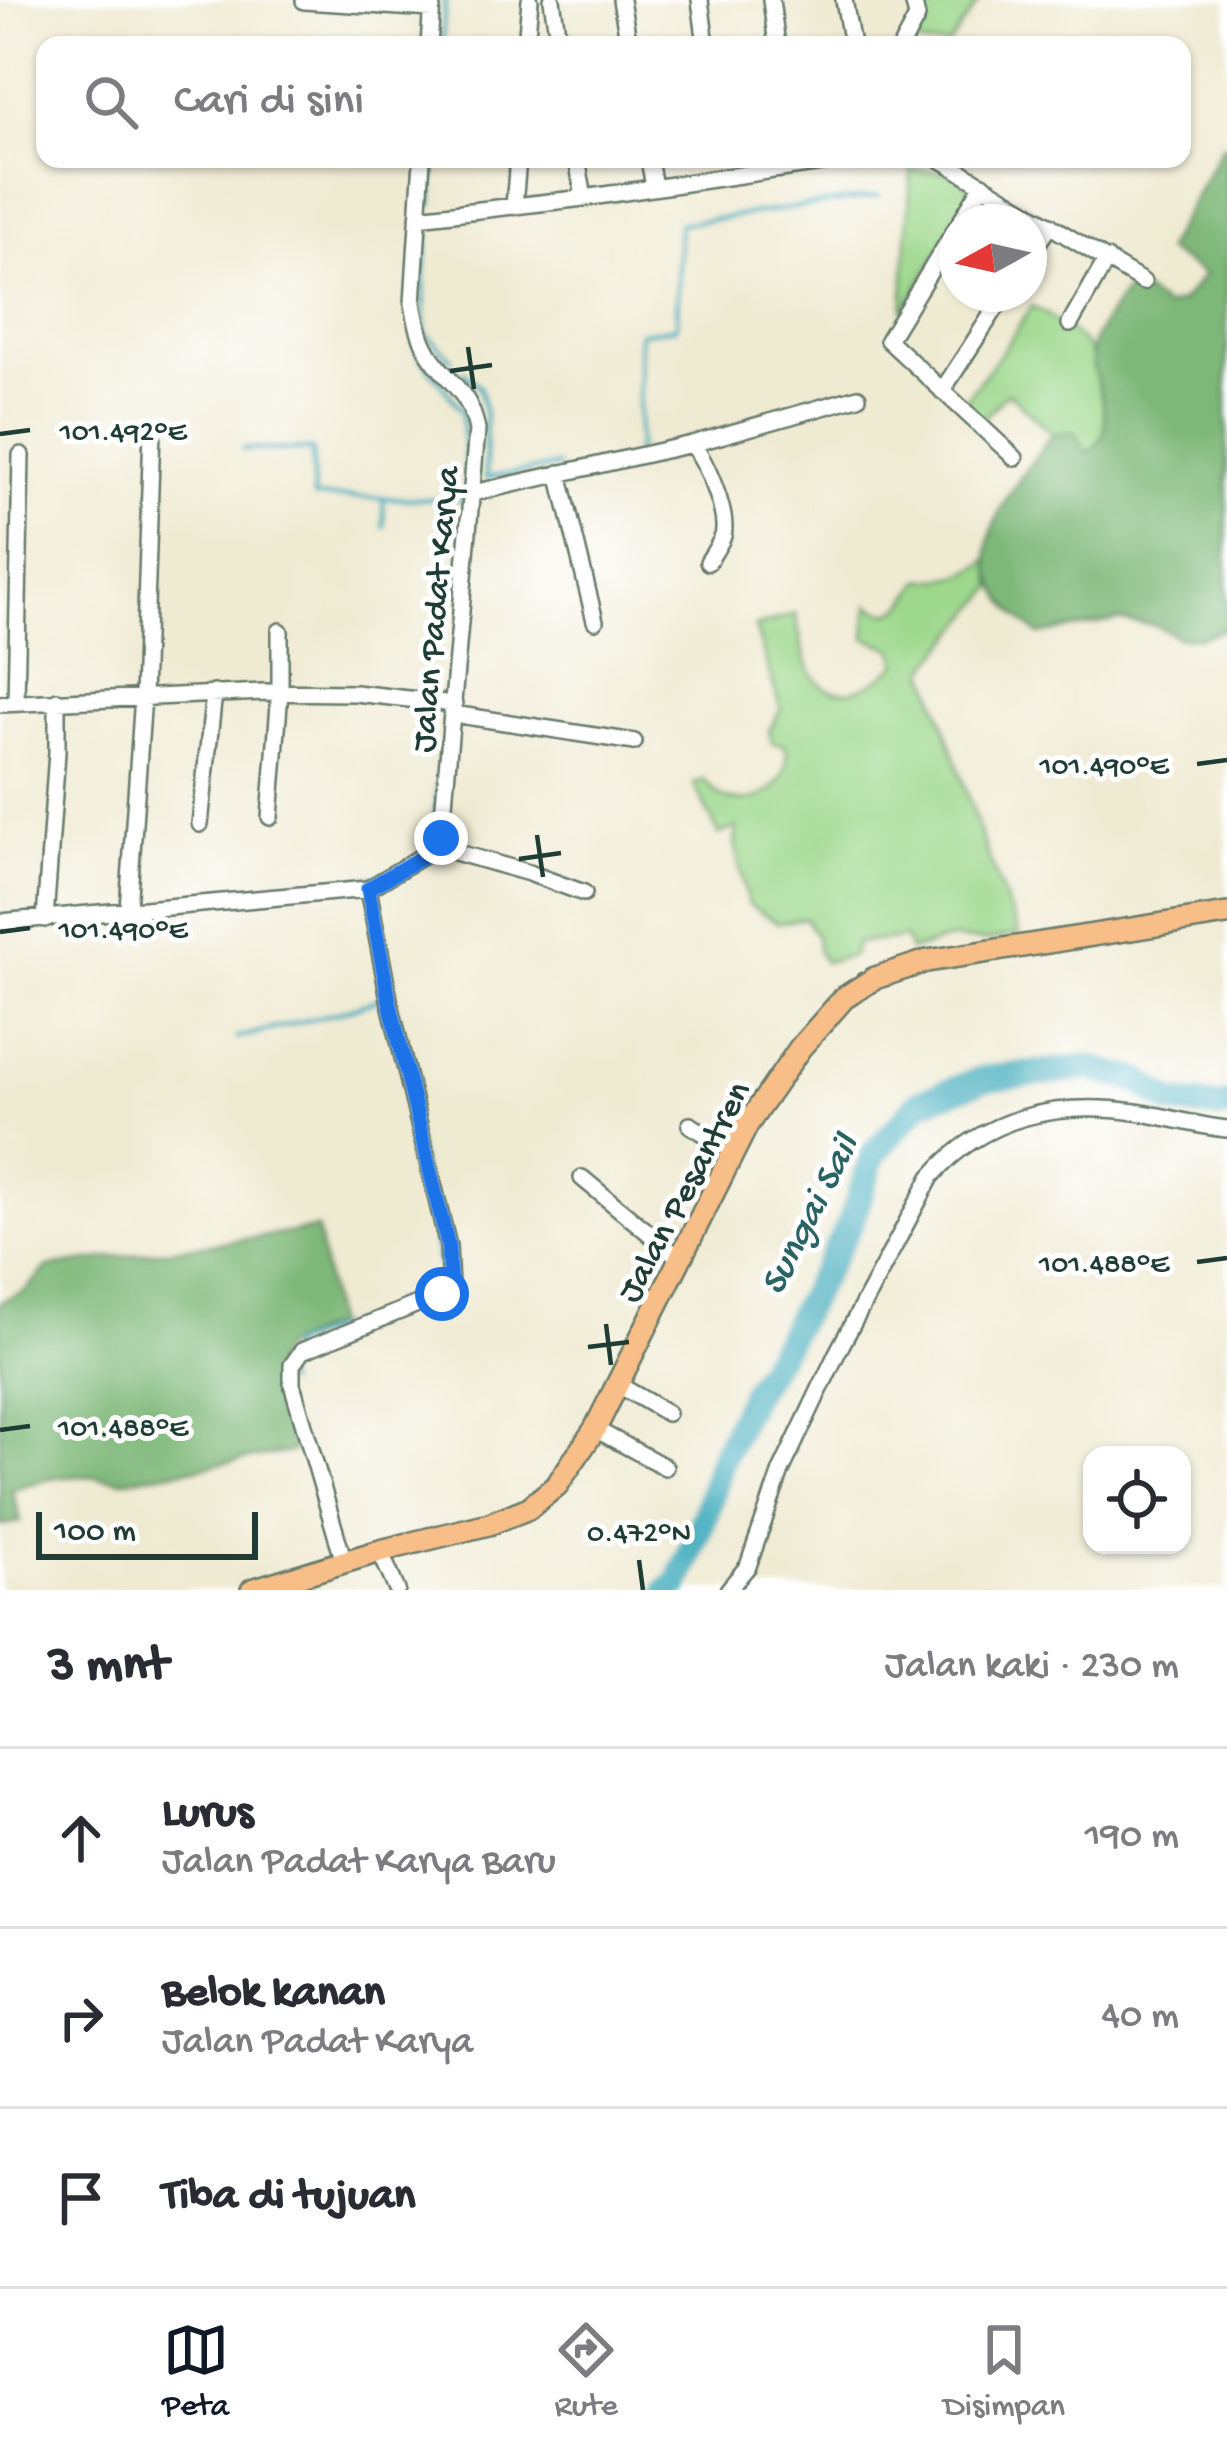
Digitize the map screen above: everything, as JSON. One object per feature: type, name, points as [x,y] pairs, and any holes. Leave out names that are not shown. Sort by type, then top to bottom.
[{"type":"main road","name":"Jalan Pesantren","points":[[253,1590],[489,1524],[529,1508],[557,1485],[595,1429],[747,1125],[800,1048],[844,998],[875,978],[953,955],[1227,914]]},
{"type":"street","points":[[527,36],[530,0]]},
{"type":"street","points":[[552,0],[558,36]]},
{"type":"street","points":[[621,0],[627,36]]},
{"type":"street","points":[[700,0],[705,36]]},
{"type":"street","points":[[771,0],[776,36]]},
{"type":"street","points":[[844,0],[850,36]]},
{"type":"street","points":[[906,36],[916,17],[913,0]]},
{"type":"street","points":[[304,2],[432,5],[430,36]]},
{"type":"street","name":"Jalan Padat Karya","points":[[421,168],[412,303],[416,322],[432,358],[465,394],[477,430],[454,709],[437,848]]},
{"type":"street","points":[[514,206],[517,168]]},
{"type":"street","points":[[579,168],[584,198]]},
{"type":"street","points":[[651,168],[654,188]]},
{"type":"street","points":[[418,217],[654,188],[722,168]]},
{"type":"street","points":[[955,168],[1143,282]]},
{"type":"street","points":[[970,204],[983,184]]},
{"type":"street","points":[[1047,229],[1050,225]]},
{"type":"street","points":[[939,255],[888,340],[1015,458]]},
{"type":"street","points":[[1070,323],[1107,259]]},
{"type":"street","points":[[942,392],[993,312]]},
{"type":"street","points":[[473,493],[692,444],[858,398]]},
{"type":"street","points":[[128,909],[143,696],[152,430]]},
{"type":"street","points":[[692,444],[709,471],[723,524],[723,536],[708,562]]},
{"type":"street","points":[[21,454],[8,704],[214,693],[355,693],[634,742]]},
{"type":"street","points":[[559,472],[595,621]]},
{"type":"street","points":[[270,817],[280,631]]},
{"type":"street","points":[[200,824],[214,693]]},
{"type":"street","points":[[45,919],[57,700]]},
{"type":"street","points":[[0,922],[368,889],[437,848],[584,893]]},
{"type":"street","points":[[344,1562],[292,1384],[292,1365],[302,1351],[442,1294],[450,1286],[448,1246],[368,889]]},
{"type":"street","points":[[728,1590],[748,1565],[782,1471],[837,1352],[931,1177],[945,1161],[989,1131],[1038,1112],[1078,1108],[1135,1112],[1227,1129]]},
{"type":"street","points":[[690,1125],[733,1150]]},
{"type":"street","points":[[582,1178],[679,1257]]},
{"type":"street","points":[[617,1384],[667,1413]]},
{"type":"street","points":[[595,1429],[665,1467]]},
{"type":"street","points":[[380,1552],[397,1590]]},
{"type":"green space","points":[[920,0],[980,0],[955,36],[915,36],[923,14]]},
{"type":"green space","points":[[1223,145],[1227,148],[1227,629],[1180,638],[1155,625],[1118,620],[1039,635],[1011,608],[995,583],[988,559],[1000,511],[1052,434],[1075,432],[1087,454],[1099,443],[1105,418],[1092,349],[1102,325],[1131,283],[1166,307],[1182,301],[1204,275],[1165,250]]},
{"type":"green space","points":[[911,170],[955,173],[973,193],[967,204],[939,204],[939,251],[903,312]]},
{"type":"green space","points":[[1028,312],[1042,312],[1087,347],[1103,402],[1105,433],[1087,455],[1075,432],[1052,434],[1008,392],[980,422],[963,403]]},
{"type":"green space","points":[[989,559],[994,587],[926,669],[986,851],[1019,934],[987,941],[949,939],[910,951],[905,938],[856,943],[853,956],[824,962],[805,918],[778,923],[748,904],[735,846],[737,827],[719,834],[694,784],[704,780],[718,794],[744,801],[769,792],[784,771],[785,745],[772,743],[769,731],[781,709],[755,627],[796,614],[804,656],[815,678],[835,691],[858,689],[898,663],[894,649],[866,638],[869,605],[895,611],[922,580],[958,576]]},
{"type":"green space","points":[[317,1229],[334,1324],[283,1347],[271,1376],[294,1451],[125,1480],[83,1476],[38,1482],[12,1490],[21,1522],[0,1525],[0,1302],[25,1291],[48,1267]]},
{"type":"waterway","points":[[443,36],[445,0]]},
{"type":"waterway","points":[[432,204],[434,168]]},
{"type":"waterway","points":[[634,450],[638,449],[640,333],[677,327],[679,224],[879,196]]},
{"type":"waterway","points":[[429,227],[425,333],[452,359]]},
{"type":"waterway","points":[[415,340],[417,352],[462,411],[466,476]]},
{"type":"waterway","points":[[464,372],[480,388],[486,478],[558,466]]},
{"type":"waterway","points":[[242,449],[312,450],[314,497],[383,498]]},
{"type":"waterway","points":[[384,526],[383,498],[464,500]]},
{"type":"waterway","points":[[427,846],[441,758]]},
{"type":"waterway","points":[[346,883],[376,876]]},
{"type":"waterway","points":[[237,1038],[383,998]]},
{"type":"waterway","name":"Sungai Sail","points":[[668,1590],[678,1584],[721,1460],[751,1396],[850,1224],[874,1154],[920,1102],[983,1079],[1088,1068],[1139,1081],[1172,1103],[1227,1105]]},
{"type":"waterway","points":[[416,1143],[443,1285]]},
{"type":"waterway","points":[[285,1383],[282,1370],[291,1345],[350,1323]]},
{"type":"route","points":[[441,838],[437,848],[368,889],[448,1246],[450,1286],[442,1294]]}]
